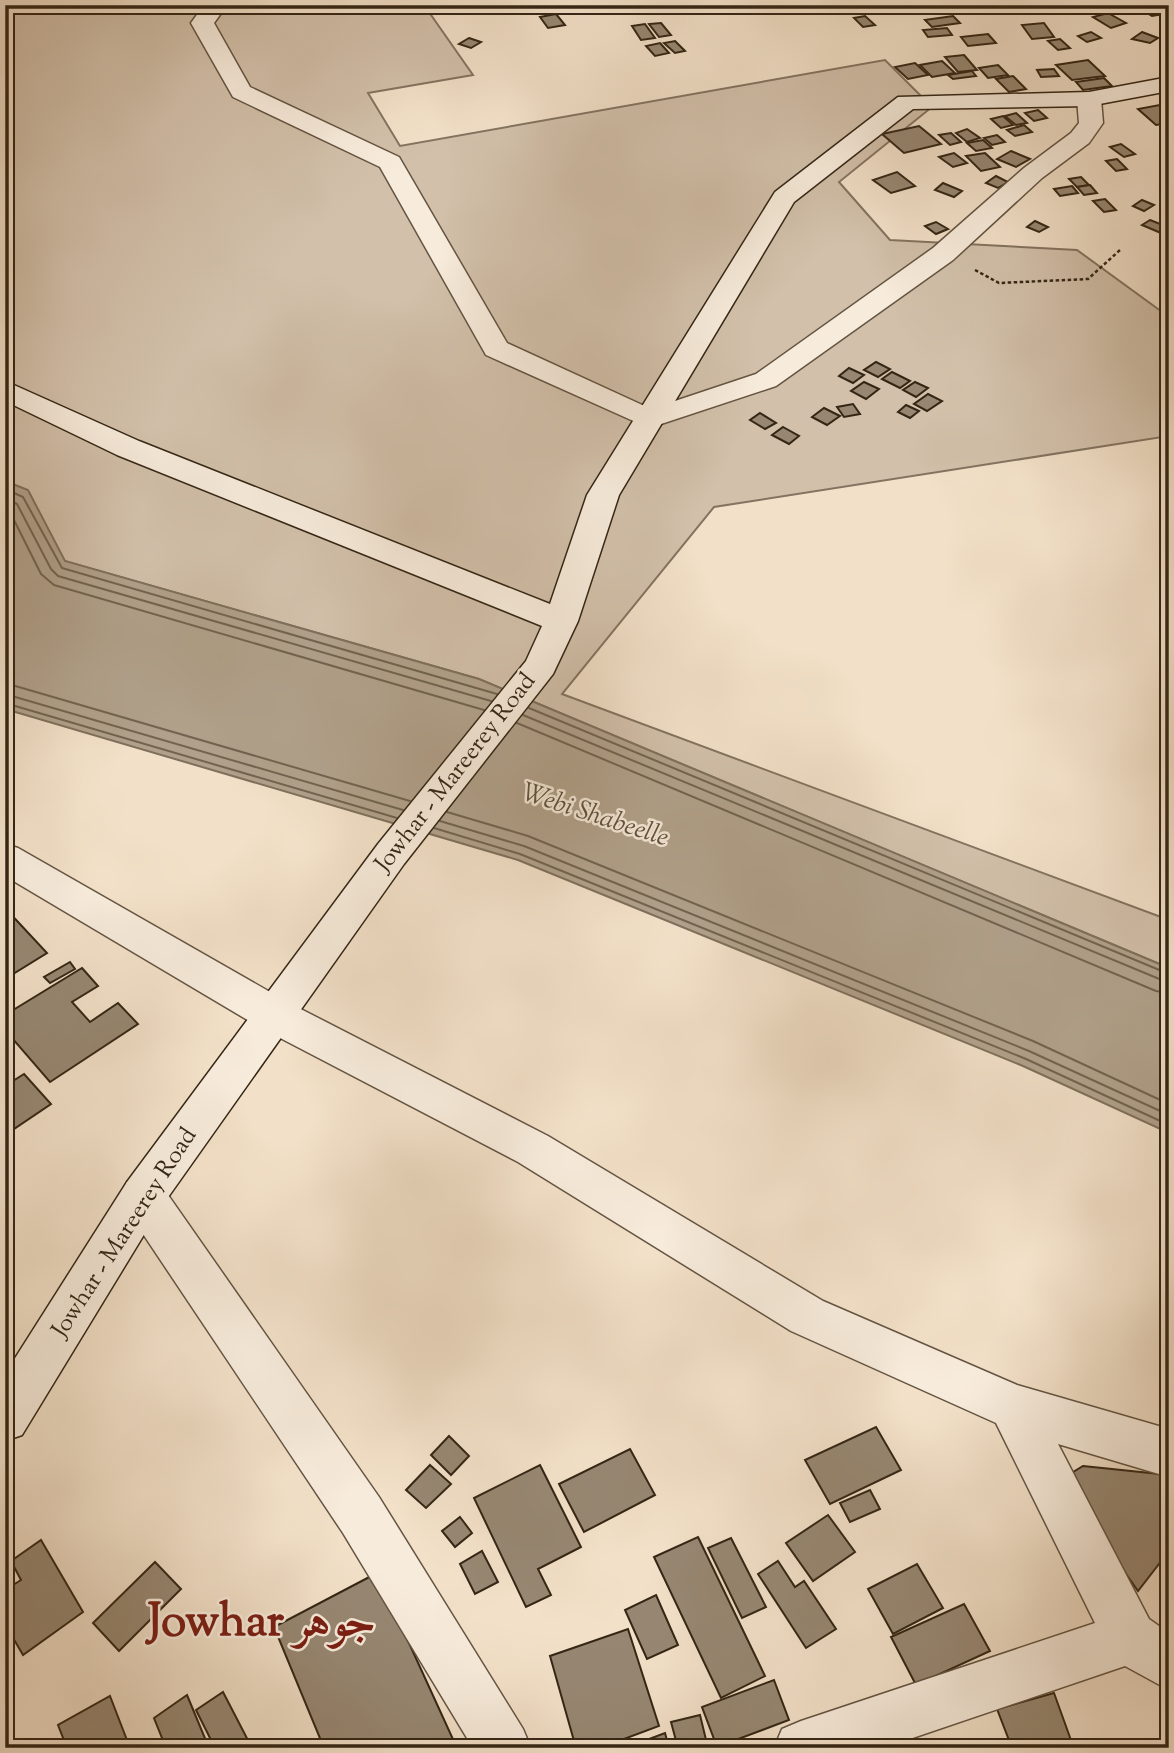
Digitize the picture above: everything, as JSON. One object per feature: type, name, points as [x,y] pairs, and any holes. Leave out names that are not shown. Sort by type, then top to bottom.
[{"type":"street","points":[[216,5],[202,23],[241,92],[390,162],[496,349],[649,419],[766,380],[943,254],[1033,173],[1080,138],[1091,123],[1089,99]]},
{"type":"street","name":"Jowhar - Mareerey Road","points":[[5,1418],[143,1196],[276,1016],[391,853],[541,666],[561,621],[603,495],[784,197],[907,102],[1089,99],[1169,84]]},
{"type":"street","points":[[5,390],[128,448],[561,621]]},
{"type":"street","points":[[9,865],[276,1016],[533,1149],[807,1315],[1013,1407],[1169,1453]]},
{"type":"street","points":[[143,1196],[360,1515],[504,1748]]},
{"type":"street","points":[[801,1748],[1149,1651],[1013,1407]]},
{"type":"path","points":[[943,254],[999,283],[1088,279],[1120,250]]},
{"type":"shaded area","points":[[5,5],[424,5],[473,75],[368,93],[400,146],[885,60],[932,107],[839,182],[890,240],[1077,250],[1169,317],[1169,436],[714,507],[562,694],[1169,920],[1169,968],[479,679],[64,561],[28,491],[5,481]]},
{"type":"water","name":"Webi Shabeelle","points":[[5,481],[28,490],[65,561],[479,679],[1169,968],[1169,1133],[1023,1066],[518,860],[5,709]]},
{"type":"building","points":[[994,5],[1050,6],[1033,11],[1027,7],[1004,12]]},
{"type":"building","points":[[1152,6],[1164,14],[1152,16],[1139,8]]},
{"type":"building","points":[[1108,13],[1126,23],[1111,28],[1093,17]]},
{"type":"building","points":[[556,14],[565,25],[548,28],[540,17]]},
{"type":"building","points":[[865,16],[875,25],[863,27],[854,18]]},
{"type":"building","points":[[953,16],[960,23],[932,27],[925,20]]},
{"type":"building","points":[[661,23],[671,35],[659,37],[649,24]]},
{"type":"building","points":[[1044,23],[1054,37],[1032,39],[1022,25]]},
{"type":"building","points":[[645,24],[655,38],[641,40],[632,26]]},
{"type":"building","points":[[947,28],[952,35],[928,37],[923,30]]},
{"type":"building","points":[[1091,32],[1101,38],[1087,42],[1078,36]]},
{"type":"building","points":[[1142,32],[1158,38],[1150,43],[1132,39]]},
{"type":"building","points":[[988,34],[996,43],[968,46],[961,37]]},
{"type":"building","points":[[469,38],[481,42],[471,48],[459,44]]},
{"type":"building","points":[[1060,39],[1070,48],[1058,50],[1048,41]]},
{"type":"building","points":[[675,41],[685,51],[675,53],[664,43]]},
{"type":"building","points":[[660,43],[669,53],[655,56],[646,46]]},
{"type":"building","points":[[964,55],[977,70],[958,72],[945,57]]},
{"type":"building","points":[[1088,60],[1105,76],[1072,80],[1056,65]]},
{"type":"building","points":[[942,61],[955,73],[932,77],[920,65]]},
{"type":"building","points":[[915,63],[928,75],[908,79],[895,67]]},
{"type":"building","points":[[998,65],[1008,75],[988,78],[979,68]]},
{"type":"building","points":[[1054,69],[1059,76],[1041,77],[1037,70]]},
{"type":"building","points":[[972,71],[976,76],[953,79],[948,75]]},
{"type":"building","points":[[1013,76],[1026,89],[1009,92],[996,79]]},
{"type":"building","points":[[1104,78],[1112,86],[1083,90],[1076,82]]},
{"type":"building","points":[[1165,104],[1169,107],[1169,123],[1156,125],[1138,109]]},
{"type":"building","points":[[1038,110],[1047,118],[1034,121],[1025,113]]},
{"type":"building","points":[[1016,113],[1027,123],[1016,125],[1005,116]]},
{"type":"building","points":[[1003,116],[1013,125],[1001,128],[991,119]]},
{"type":"building","points":[[1024,125],[1032,132],[1015,136],[1007,130]]},
{"type":"building","points":[[919,126],[941,144],[904,153],[882,134]]},
{"type":"building","points":[[967,129],[980,138],[967,142],[956,133]]},
{"type":"building","points":[[951,133],[961,142],[950,145],[939,135]]},
{"type":"building","points":[[997,135],[1005,142],[992,145],[984,138]]},
{"type":"building","points":[[983,140],[992,148],[976,151],[967,143]]},
{"type":"building","points":[[1121,144],[1135,154],[1124,157],[1110,147]]},
{"type":"building","points":[[1011,151],[1030,159],[1016,167],[997,159]]},
{"type":"building","points":[[954,153],[967,163],[953,167],[939,157]]},
{"type":"building","points":[[985,153],[1000,167],[981,171],[966,156]]},
{"type":"building","points":[[1117,159],[1127,169],[1116,171],[1106,161]]},
{"type":"building","points":[[897,172],[915,186],[891,193],[873,180]]},
{"type":"building","points":[[996,176],[1008,182],[998,188],[986,183]]},
{"type":"building","points":[[1081,177],[1089,185],[1077,187],[1069,179]]},
{"type":"building","points":[[943,183],[962,191],[954,197],[935,190]]},
{"type":"building","points":[[1090,185],[1097,193],[1084,195],[1077,187]]},
{"type":"building","points":[[1072,186],[1078,193],[1060,196],[1054,189]]},
{"type":"building","points":[[1105,199],[1116,210],[1104,212],[1093,201]]},
{"type":"building","points":[[1142,200],[1154,205],[1144,211],[1133,206]]},
{"type":"building","points":[[1150,220],[1168,227],[1161,233],[1142,225]]},
{"type":"building","points":[[1035,221],[1048,227],[1039,232],[1027,227]]},
{"type":"building","points":[[936,222],[948,229],[936,234],[925,226]]},
{"type":"building","points":[[876,362],[890,369],[878,377],[864,370]]},
{"type":"building","points":[[849,368],[864,375],[853,383],[839,376]]},
{"type":"building","points":[[892,372],[910,381],[900,388],[882,379]]},
{"type":"building","points":[[864,382],[879,389],[866,399],[851,391]]},
{"type":"building","points":[[915,382],[928,388],[916,397],[903,390]]},
{"type":"building","points":[[928,394],[942,401],[927,411],[914,404]]},
{"type":"building","points":[[853,404],[860,414],[844,417],[837,407]]},
{"type":"building","points":[[906,405],[919,411],[910,418],[898,412]]},
{"type":"building","points":[[824,408],[840,416],[827,425],[812,417]]},
{"type":"building","points":[[760,413],[776,423],[765,429],[750,420]]},
{"type":"building","points":[[783,427],[799,436],[789,444],[772,435]]},
{"type":"building","points":[[5,908],[47,953],[5,979]]},
{"type":"building","points":[[70,962],[75,969],[50,983],[44,977]]},
{"type":"building","points":[[82,968],[98,986],[72,1002],[90,1022],[118,1003],[138,1024],[50,1082],[5,1030],[5,1015]]},
{"type":"building","points":[[24,1074],[51,1104],[5,1135],[5,1086]]},
{"type":"building","points":[[876,1427],[901,1470],[830,1504],[805,1460]]},
{"type":"building","points":[[449,1436],[469,1456],[451,1475],[431,1455]]},
{"type":"building","points":[[630,1449],[655,1495],[584,1532],[559,1484]]},
{"type":"building","points":[[430,1465],[451,1484],[426,1508],[406,1490]]},
{"type":"building","points":[[540,1465],[581,1547],[538,1569],[551,1595],[526,1607],[474,1498]]},
{"type":"building","points":[[1083,1466],[1169,1475],[1169,1551],[1138,1591],[1060,1480]]},
{"type":"building","points":[[870,1490],[880,1509],[850,1522],[840,1503]]},
{"type":"building","points":[[828,1515],[855,1552],[813,1581],[786,1543]]},
{"type":"building","points":[[460,1517],[472,1533],[455,1547],[442,1531]]},
{"type":"building","points":[[698,1537],[765,1676],[721,1698],[654,1557]]},
{"type":"building","points":[[731,1538],[766,1607],[742,1618],[708,1548]]},
{"type":"building","points":[[41,1540],[83,1612],[23,1655],[5,1624],[5,1590],[21,1580],[11,1561]]},
{"type":"building","points":[[482,1551],[498,1582],[475,1594],[460,1564]]},
{"type":"building","points":[[778,1561],[795,1587],[804,1581],[836,1629],[806,1648],[758,1574]]},
{"type":"building","points":[[155,1562],[181,1589],[119,1651],[93,1623]]},
{"type":"building","points":[[917,1564],[943,1608],[893,1634],[868,1589]]},
{"type":"building","points":[[377,1573],[457,1748],[324,1748],[274,1627]]},
{"type":"building","points":[[656,1595],[678,1645],[647,1659],[625,1610]]},
{"type":"building","points":[[964,1604],[990,1651],[916,1685],[891,1637]]},
{"type":"building","points":[[628,1629],[659,1726],[600,1748],[576,1748],[550,1656]]},
{"type":"building","points":[[774,1680],[789,1720],[717,1747],[702,1707]]},
{"type":"building","points":[[223,1692],[252,1748],[215,1748],[196,1710]]},
{"type":"building","points":[[1054,1693],[1072,1743],[1053,1748],[1012,1748],[997,1709]]},
{"type":"building","points":[[187,1695],[209,1748],[166,1748],[154,1718]]},
{"type":"building","points":[[110,1696],[130,1748],[67,1748],[58,1725]]},
{"type":"building","points":[[700,1715],[708,1748],[678,1748],[671,1722]]},
{"type":"building","points":[[665,1733],[669,1748],[625,1748]]},
{"type":"district","name":"Jowhar جوهر","points":[[262,1624]]}]
